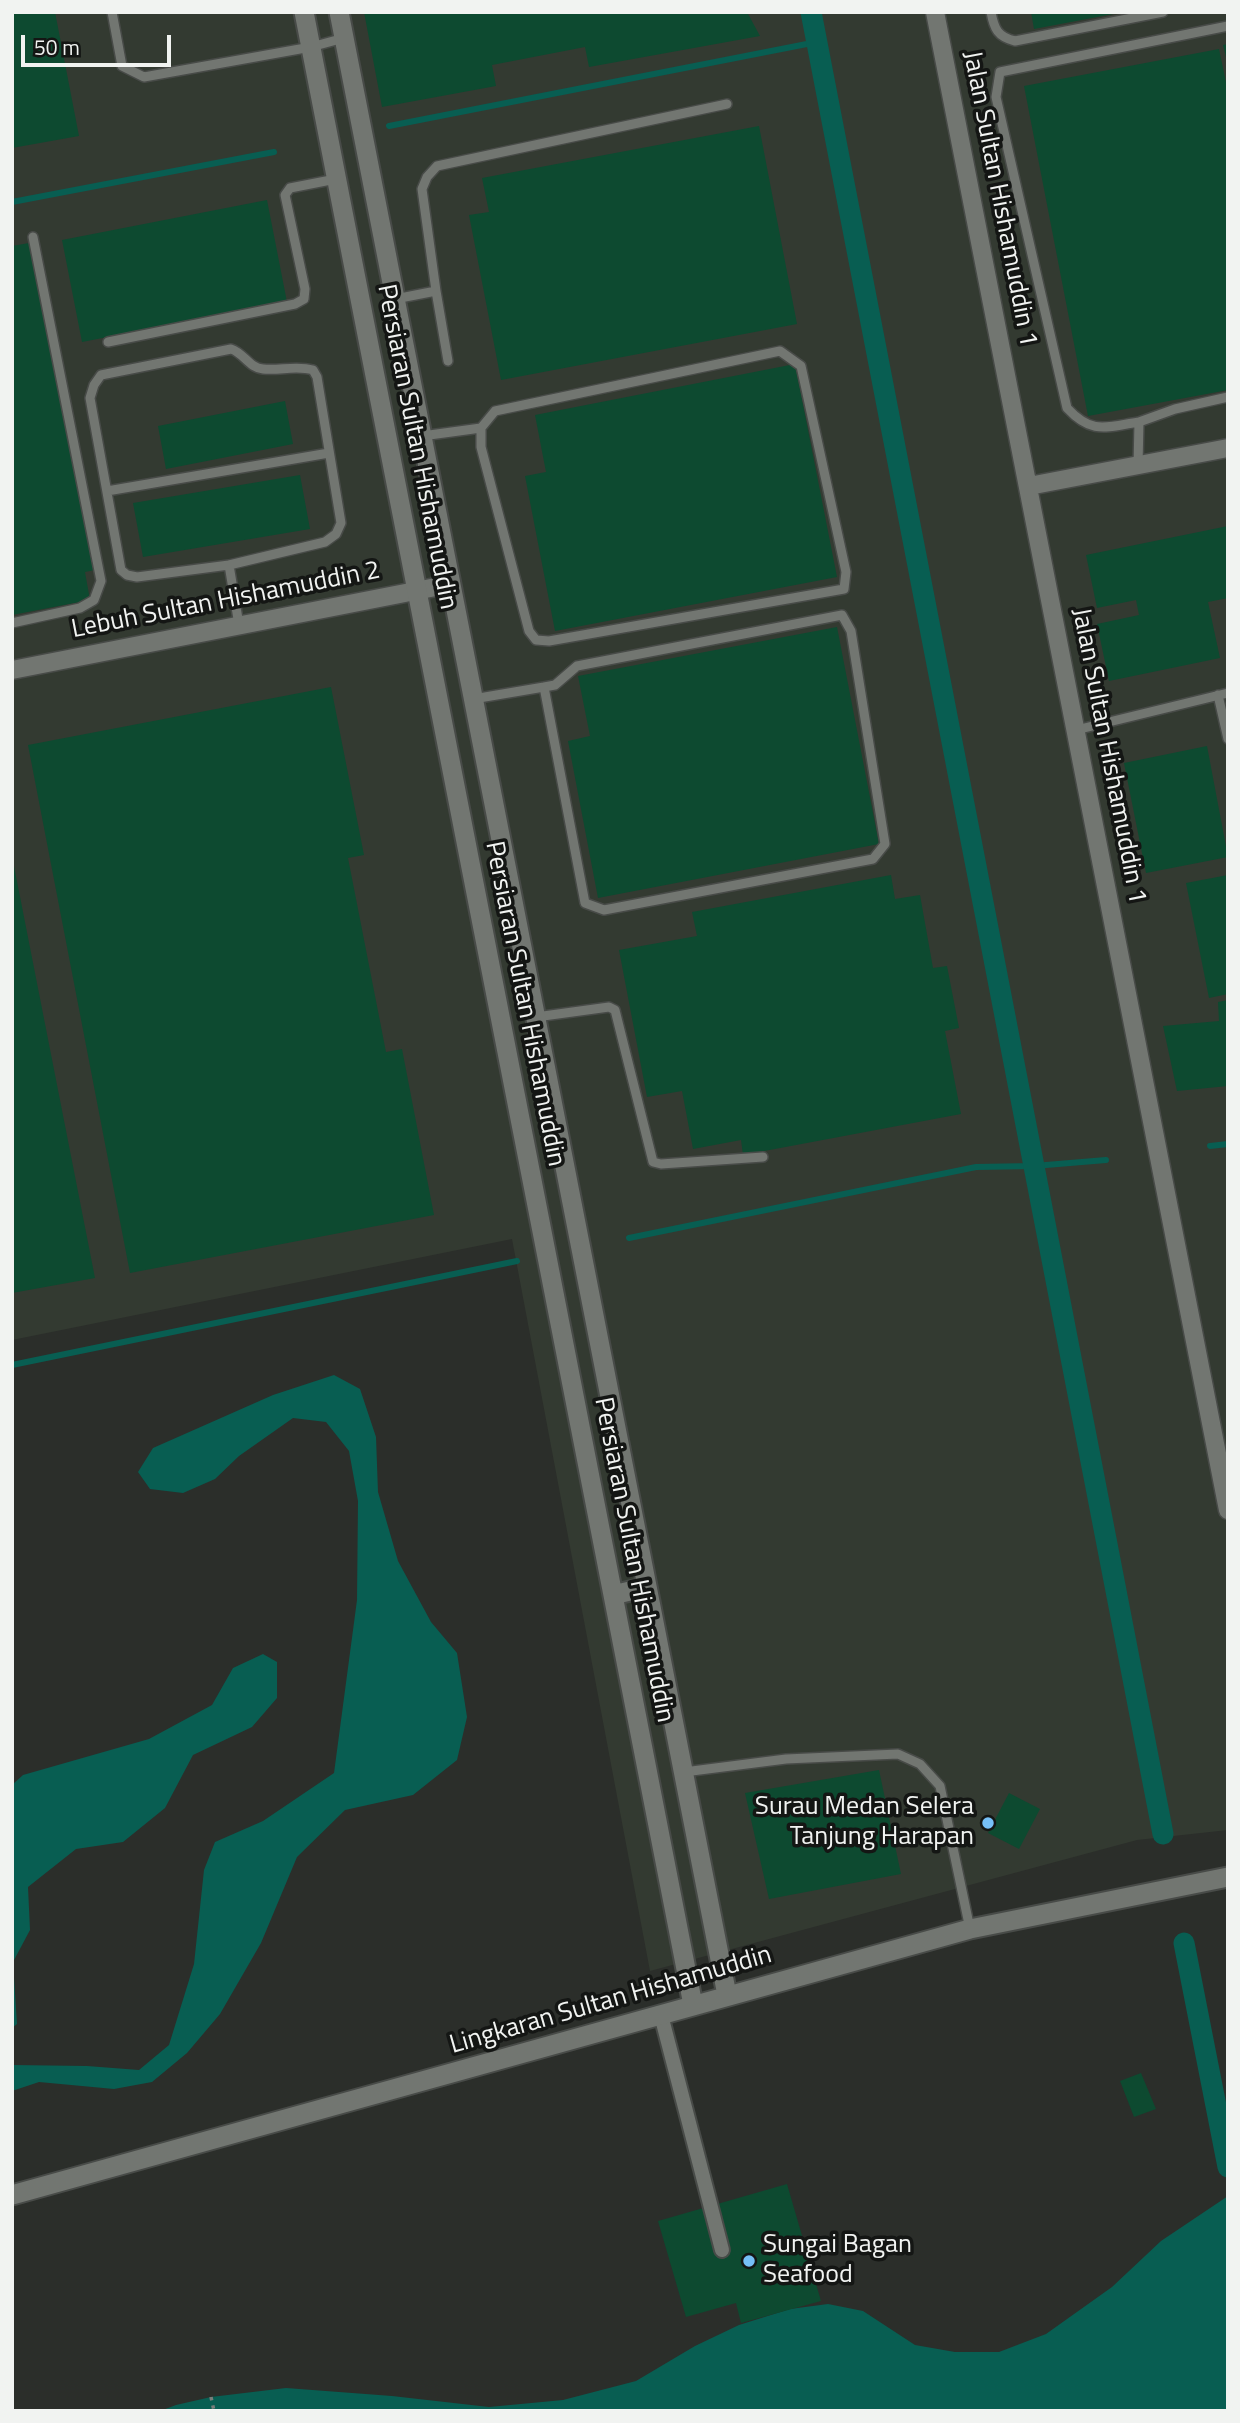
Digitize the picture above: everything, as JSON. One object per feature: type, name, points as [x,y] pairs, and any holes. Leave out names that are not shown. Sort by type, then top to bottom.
[{"type":"street","name":"Persiaran Sultan Hishamuddin","points":[[304,12],[693,2005]]},
{"type":"street","name":"Persiaran Sultan Hishamuddin","points":[[340,12],[727,1995]]},
{"type":"street","name":"Jalan Sultan Hishamuddin 1","points":[[935,12],[1228,1510]]},
{"type":"street","points":[[1029,486],[1228,449]]},
{"type":"street","name":"Lebuh Sultan Hishamuddin 2","points":[[12,670],[451,584]]},
{"type":"street","points":[[613,1595],[647,1587]]},
{"type":"street","name":"Lingkaran Sultan Hishamuddin","points":[[12,2194],[970,1929],[1228,1877]]},
{"type":"street","points":[[661,2015],[722,2250]]},
{"type":"lane","points":[[112,12],[122,66],[144,77],[311,47],[344,37]]},
{"type":"lane","points":[[991,12],[994,27],[1003,38],[1015,41],[1163,12]]},
{"type":"lane","points":[[1228,26],[1000,72],[996,97],[1067,408],[1081,423],[1104,428],[1139,422],[1175,409],[1228,397]]},
{"type":"lane","points":[[448,361],[422,189],[427,177],[437,166],[727,104]]},
{"type":"lane","points":[[108,342],[295,304],[304,299],[305,289],[285,195],[290,188],[336,179]]},
{"type":"lane","points":[[12,623],[80,608],[94,600],[101,581],[33,237]]},
{"type":"lane","points":[[395,299],[436,291]]},
{"type":"lane","points":[[231,349],[240,352],[254,367],[305,368],[313,370],[317,377],[341,523],[336,534],[325,542],[229,565],[137,577],[127,575],[121,570],[107,491],[90,398],[101,375],[231,349]]},
{"type":"lane","points":[[422,436],[481,428],[495,411],[780,351],[801,366],[846,572],[844,589],[549,641],[536,640],[529,631],[525,618],[481,447],[481,428]]},
{"type":"lane","points":[[1138,466],[1139,422]]},
{"type":"lane","points":[[107,491],[329,453]]},
{"type":"lane","points":[[229,565],[239,625]]},
{"type":"lane","points":[[473,699],[555,685],[577,666],[842,615],[851,631],[885,844],[873,859],[860,862],[604,910],[585,903],[544,687]]},
{"type":"lane","points":[[1076,730],[1223,694],[1228,739]]},
{"type":"lane","points":[[536,1017],[609,1007],[615,1010],[653,1162],[661,1164],[763,1157]]},
{"type":"lane","points":[[683,1772],[786,1759],[898,1754],[920,1764],[940,1786],[970,1929]]},
{"type":"path","points":[[211,2397],[214,2411]]},
{"type":"shaded area","points":[[12,12],[1228,12],[1228,1830],[1137,1840],[650,1971],[512,1239],[12,1340]]},
{"type":"shaded area","points":[[334,1375],[360,1389],[376,1437],[378,1492],[398,1561],[431,1622],[457,1653],[467,1717],[457,1760],[413,1795],[345,1810],[297,1857],[261,1943],[220,2014],[187,2053],[152,2082],[114,2089],[39,2082],[12,2091],[12,2065],[139,2070],[169,2045],[194,1964],[204,1870],[215,1842],[263,1821],[334,1773],[357,1600],[358,1501],[349,1451],[326,1422],[293,1418],[239,1456],[215,1479],[183,1493],[150,1489],[138,1472],[153,1448],[273,1395]]},
{"type":"shaded area","points":[[263,1654],[277,1662],[277,1698],[252,1727],[193,1755],[165,1808],[123,1842],[76,1849],[28,1887],[30,1930],[13,1962],[17,2024],[12,2028],[12,1785],[23,1775],[149,1739],[212,1705],[233,1668]]},
{"type":"shaded area","points":[[1228,2196],[1228,2411],[160,2411],[211,2397],[286,2388],[489,2407],[563,2400],[636,2381],[695,2346],[739,2325],[790,2309],[828,2304],[863,2311],[915,2345],[955,2352],[999,2352],[1046,2334],[1112,2287],[1161,2241]]},
{"type":"building","points":[[12,12],[55,12],[79,136],[12,148]]},
{"type":"building","points":[[364,12],[747,12],[760,36],[589,67],[585,47],[492,65],[496,86],[382,107]]},
{"type":"building","points":[[1031,12],[1113,12],[1113,14],[1034,29]]},
{"type":"building","points":[[1228,44],[1228,61],[1227,61],[1223,45]]},
{"type":"building","points":[[1219,49],[1228,92],[1228,390],[1088,416],[1024,86]]},
{"type":"building","points":[[759,126],[797,324],[501,380],[469,215],[489,212],[482,178]]},
{"type":"building","points":[[267,200],[287,302],[82,342],[62,240]]},
{"type":"building","points":[[29,243],[95,570],[85,572],[90,600],[12,615],[12,246]]},
{"type":"building","points":[[795,364],[837,577],[555,631],[525,476],[546,472],[535,415]]},
{"type":"building","points":[[285,401],[293,444],[166,469],[158,426]]},
{"type":"building","points":[[300,475],[310,529],[143,557],[133,503]]},
{"type":"building","points":[[1228,526],[1228,598],[1208,602],[1220,658],[1109,681],[1097,624],[1139,615],[1136,600],[1097,608],[1086,555]]},
{"type":"building","points":[[837,627],[879,844],[598,898],[568,741],[590,736],[578,676]]},
{"type":"building","points":[[331,687],[364,855],[348,858],[386,1052],[402,1049],[434,1215],[130,1273],[28,745]]},
{"type":"building","points":[[1207,746],[1228,857],[1146,873],[1124,763]]},
{"type":"building","points":[[12,856],[95,1278],[12,1293]]},
{"type":"building","points":[[891,875],[895,899],[920,895],[933,968],[947,966],[959,1028],[945,1031],[961,1114],[743,1155],[741,1140],[693,1149],[682,1091],[647,1097],[619,950],[697,936],[692,912]]},
{"type":"building","points":[[1228,875],[1228,994],[1209,998],[1186,883]]},
{"type":"building","points":[[1228,1000],[1228,1086],[1177,1091],[1163,1026],[1219,1021],[1218,1002]]},
{"type":"building","points":[[879,1770],[901,1874],[769,1899],[745,1793]]},
{"type":"building","points":[[1009,1793],[1040,1809],[1019,1849],[988,1833]]},
{"type":"building","points":[[1141,2073],[1156,2109],[1134,2117],[1120,2081]]},
{"type":"building","points":[[787,2184],[821,2301],[741,2323],[736,2303],[686,2317],[658,2221]]},
{"type":"waterway","points":[[811,12],[1163,1834]]},
{"type":"waterway","points":[[389,126],[817,42]]},
{"type":"waterway","points":[[12,202],[274,152]]},
{"type":"waterway","points":[[1210,1146],[1228,1144]]},
{"type":"waterway","points":[[629,1238],[976,1167],[1034,1166],[1106,1160]]},
{"type":"waterway","points":[[12,1365],[517,1261]]},
{"type":"waterway","points":[[1184,1943],[1228,2167]]},
{"type":"place","name":"Surau Medan Selera Tanjung Harapan","points":[[988,1823]]},
{"type":"place","name":"Sungai Bagan Seafood","points":[[749,2261]]}]
